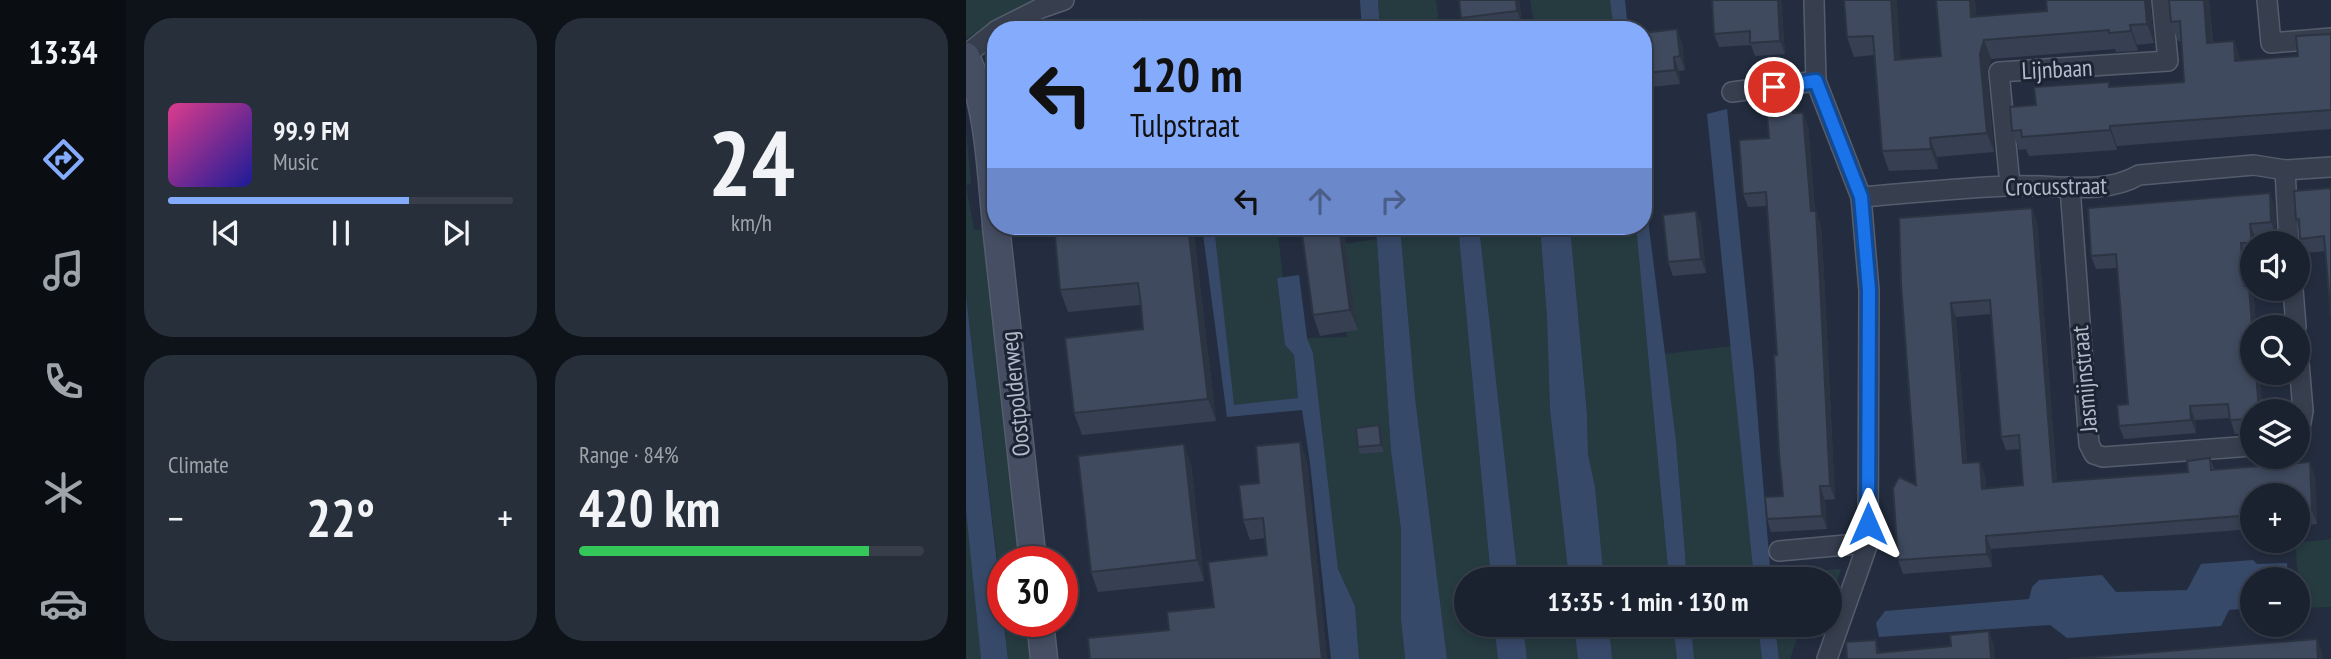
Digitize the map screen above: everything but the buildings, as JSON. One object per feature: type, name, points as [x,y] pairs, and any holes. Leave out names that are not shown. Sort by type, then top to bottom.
[{"type":"street","points":[[1014,21],[1064,0]]},
{"type":"street","points":[[1814,0],[1816,81],[1861,197],[1869,290],[1868,543],[1827,659]]},
{"type":"street","name":"Lijnbaan","points":[[2010,185],[1999,72],[2168,61],[2162,0]]},
{"type":"street","points":[[2267,0],[2271,43],[2331,38]]},
{"type":"street","points":[[966,55],[987,38]]},
{"type":"street","name":"Oostpolderweg","points":[[966,55],[976,77],[987,141]]},
{"type":"street","points":[[1732,92],[1816,81]]},
{"type":"street","name":"Crocusstraat","points":[[1861,197],[2010,185],[2070,187],[2123,184],[2139,175],[2254,165],[2285,170],[2331,167]]},
{"type":"street","points":[[2285,170],[2288,231]]},
{"type":"street","name":"Jasmijnstraat","points":[[2070,187],[2090,444],[2094,454],[2103,457],[2240,447]]},
{"type":"street","name":"Oostpolderweg","points":[[997,235],[1031,546]]},
{"type":"street","points":[[1779,551],[1868,543]]},
{"type":"street","points":[[1042,637],[1044,659]]},
{"type":"green space","points":[[966,0],[1038,0],[996,21],[987,21],[987,27],[966,39]]},
{"type":"green space","points":[[1378,0],[1436,0],[1439,21],[1379,21]]},
{"type":"green space","points":[[1530,0],[1621,0],[1624,21],[1534,21]]},
{"type":"green space","points":[[966,130],[971,184],[966,185]]},
{"type":"green space","points":[[966,185],[974,230],[985,229],[1018,546],[996,546],[966,296]]},
{"type":"green space","points":[[1215,235],[1278,235],[1283,278],[1277,279],[1285,345],[1294,355],[1298,398],[1233,406]]},
{"type":"green space","points":[[1401,235],[1459,235],[1490,567],[1454,567],[1454,637],[1495,637],[1498,659],[1447,659],[1415,397]]},
{"type":"green space","points":[[1480,235],[1541,235],[1550,410],[1568,567],[1517,567]]},
{"type":"green space","points":[[1571,235],[1637,235],[1668,567],[1603,567],[1595,487],[1588,454],[1587,414]]},
{"type":"green space","points":[[1377,239],[1391,451],[1401,529],[1401,619],[1405,659],[1359,659],[1355,606],[1338,569],[1313,353],[1307,338],[1347,337],[1338,245]]},
{"type":"green space","points":[[1731,346],[1753,567],[1686,567],[1676,441],[1664,354]]},
{"type":"green space","points":[[966,511],[981,659],[966,659]]},
{"type":"green space","points":[[2331,539],[2331,607],[2310,608],[2310,567],[2297,567],[2296,553],[2310,553],[2310,541]]},
{"type":"green space","points":[[1006,637],[1028,637],[1030,659],[1008,659]]},
{"type":"green space","points":[[1524,637],[1575,637],[1578,659],[1527,659]]},
{"type":"green space","points":[[1610,637],[1674,637],[1677,659],[1612,659]]},
{"type":"green space","points":[[1692,637],[1759,637],[1762,659],[1694,659]]},
{"type":"green space","points":[[1776,637],[1798,637],[1790,659],[1779,659]]},
{"type":"water","points":[[1360,0],[1378,0],[1379,21],[1361,21]]},
{"type":"water","points":[[1610,0],[1625,0],[1627,21],[1613,21]]},
{"type":"water","points":[[1727,109],[1754,373],[1770,567],[1753,567],[1707,114]]},
{"type":"water","points":[[1203,235],[1215,235],[1234,405],[1298,398],[1294,355],[1285,345],[1277,278],[1299,275],[1307,338],[1313,353],[1338,569],[1355,606],[1359,659],[1331,659],[1302,410],[1227,417]]},
{"type":"water","points":[[1377,235],[1401,235],[1415,397],[1447,659],[1405,659],[1401,619],[1401,529],[1391,451]]},
{"type":"water","points":[[1459,235],[1480,235],[1517,567],[1490,567]]},
{"type":"water","points":[[1541,235],[1571,235],[1587,414],[1588,454],[1595,487],[1603,567],[1568,567],[1550,410]]},
{"type":"water","points":[[1637,235],[1650,235],[1676,441],[1686,567],[1668,567]]},
{"type":"water","points":[[966,296],[995,546],[987,546],[987,637],[1005,637],[1008,659],[981,659],[966,511]]},
{"type":"water","points":[[2253,560],[2257,564],[2287,563],[2287,567],[2240,567],[2240,609],[2229,610],[2221,626],[2067,638],[2050,625],[1879,637],[1876,623],[1885,611],[2029,599],[2032,587],[2039,580],[2102,575],[2116,592],[2187,590],[2201,564]]},
{"type":"water","points":[[1495,637],[1524,637],[1527,659],[1498,659]]},
{"type":"water","points":[[1575,637],[1610,637],[1612,659],[1578,659]]},
{"type":"water","points":[[1674,637],[1692,637],[1694,659],[1677,659]]},
{"type":"water","points":[[1759,637],[1776,637],[1779,659],[1762,659]]},
{"type":"route","points":[[1774,87],[1816,81],[1861,197],[1869,290],[1868,524]]}]
